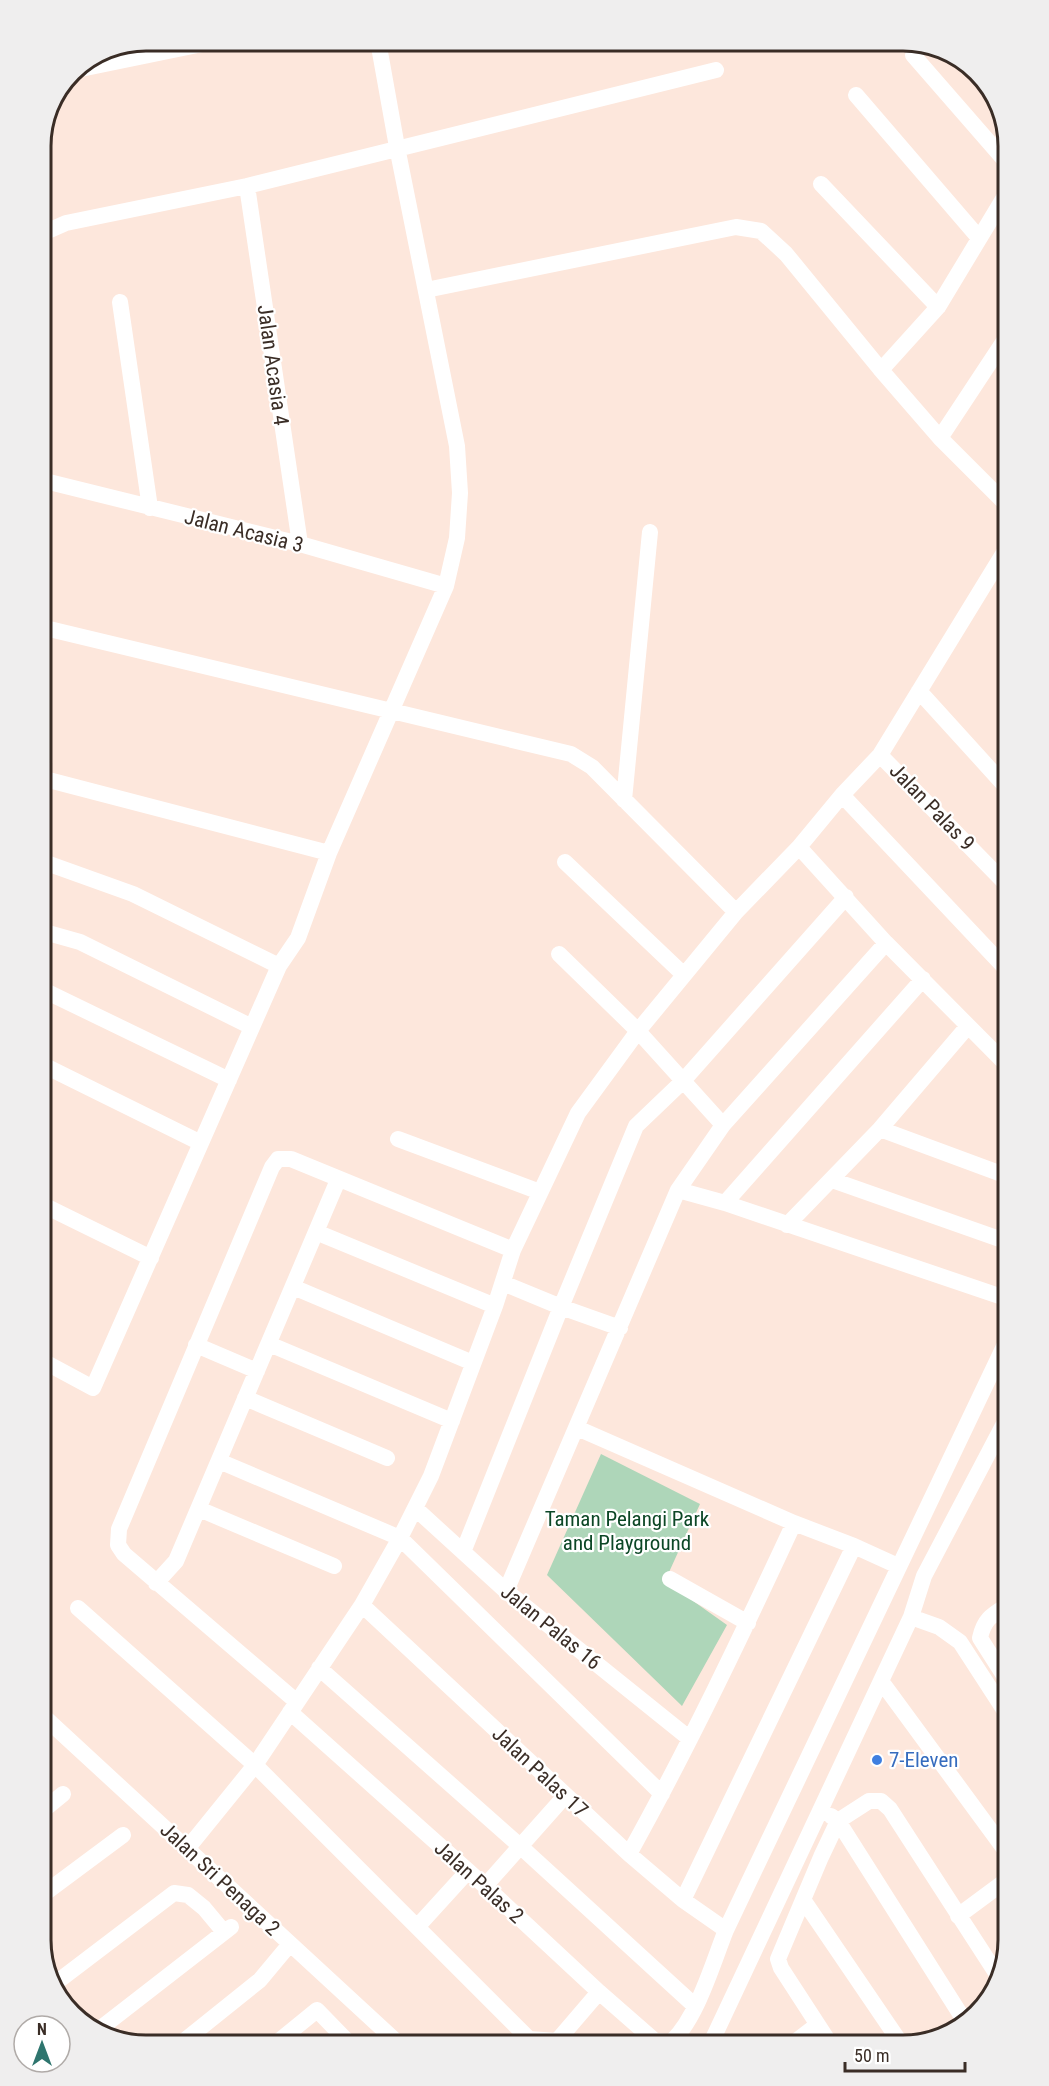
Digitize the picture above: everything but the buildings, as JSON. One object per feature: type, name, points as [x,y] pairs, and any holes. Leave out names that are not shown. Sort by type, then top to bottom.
[{"type":"street","points":[[95,66],[165,51]]},
{"type":"street","points":[[51,1366],[93,1388],[279,966],[298,938],[329,854],[446,586],[457,538],[460,493],[457,446],[380,51]]},
{"type":"street","points":[[913,55],[998,153]]},
{"type":"street","points":[[51,230],[66,223],[247,186],[397,147],[716,70]]},
{"type":"street","points":[[856,95],[979,238]]},
{"type":"street","points":[[821,184],[938,307]]},
{"type":"street","name":"Jalan Acasia 4","points":[[247,186],[300,544]]},
{"type":"street","points":[[881,370],[938,307],[998,207]]},
{"type":"street","points":[[426,290],[736,227],[761,231],[786,254],[940,438],[998,496]]},
{"type":"street","points":[[120,302],[150,508]]},
{"type":"street","points":[[940,438],[998,350]]},
{"type":"street","name":"Jalan Acasia 3","points":[[51,483],[300,544],[446,586]]},
{"type":"street","points":[[624,800],[650,532]]},
{"type":"street","points":[[187,1849],[255,1765],[362,1605],[416,1509],[452,1421],[495,1306],[513,1250],[578,1113],[638,1031],[736,912],[799,847],[880,754],[998,562]]},
{"type":"street","points":[[51,629],[571,754],[592,767],[736,912]]},
{"type":"street","points":[[919,691],[998,778]]},
{"type":"street","name":"Jalan Palas 9","points":[[880,754],[998,876]]},
{"type":"street","points":[[51,781],[329,854]]},
{"type":"street","points":[[842,795],[998,961]]},
{"type":"street","points":[[799,847],[886,943],[998,1056]]},
{"type":"street","points":[[565,862],[684,975]]},
{"type":"street","points":[[51,865],[134,894],[279,966]]},
{"type":"street","points":[[463,1552],[636,1126],[682,1082],[846,897]]},
{"type":"street","points":[[51,934],[80,942],[252,1027]]},
{"type":"street","points":[[506,1591],[678,1190],[723,1125],[886,943]]},
{"type":"street","points":[[559,954],[638,1031],[723,1125]]},
{"type":"street","points":[[725,1203],[923,979]]},
{"type":"street","points":[[51,994],[229,1080]]},
{"type":"street","points":[[787,1225],[880,1129],[968,1026]]},
{"type":"street","points":[[51,1069],[201,1143]]},
{"type":"street","points":[[880,1129],[998,1173]]},
{"type":"street","points":[[398,1139],[540,1192]]},
{"type":"street","points":[[257,1371],[196,1345],[272,1167],[278,1159],[291,1159],[513,1250]]},
{"type":"street","points":[[832,1179],[998,1238]]},
{"type":"street","points":[[156,1582],[176,1561],[338,1180]]},
{"type":"street","points":[[678,1190],[725,1203],[998,1296]]},
{"type":"street","points":[[51,1209],[151,1258]]},
{"type":"street","points":[[316,1232],[495,1306]]},
{"type":"street","points":[[503,1283],[620,1328]]},
{"type":"street","points":[[293,1287],[473,1363]]},
{"type":"street","points":[[268,1344],[452,1421]]},
{"type":"street","name":"Jalan Palas 2","points":[[196,1345],[119,1529],[118,1545],[124,1554],[648,2035]]},
{"type":"street","points":[[319,1668],[520,1846],[695,2006],[726,1930],[998,1359]]},
{"type":"street","points":[[245,1398],[387,1458]]},
{"type":"street","points":[[576,1428],[898,1566]]},
{"type":"street","points":[[715,2035],[911,1617],[924,1576],[998,1435]]},
{"type":"street","points":[[219,1461],[400,1538],[662,1794]]},
{"type":"street","points":[[199,1509],[334,1566]]},
{"type":"street","name":"Jalan Palas 16","points":[[416,1509],[506,1591],[690,1739]]},
{"type":"street","points":[[629,1854],[662,1794],[748,1623],[794,1523]]},
{"type":"street","points":[[683,1900],[854,1546]]},
{"type":"street","points":[[670,1579],[748,1623]]},
{"type":"street","name":"Jalan Palas 17","points":[[362,1605],[629,1854],[683,1900],[726,1930]]},
{"type":"street","points":[[78,1608],[255,1765],[525,2035]]},
{"type":"street","points":[[998,1611],[983,1625],[980,1638],[998,1666]]},
{"type":"street","points":[[911,1617],[939,1627],[960,1642],[998,1701]]},
{"type":"street","points":[[881,1681],[998,1840]]},
{"type":"street","name":"Jalan Sri Penaga 2","points":[[51,1724],[389,2035]]},
{"type":"street","points":[[51,1803],[63,1794]]},
{"type":"street","points":[[485,1886],[565,1796]]},
{"type":"street","points":[[824,2035],[781,1968],[778,1959],[838,1821],[869,1801],[881,1801],[890,1809],[993,1969]]},
{"type":"street","points":[[821,1808],[838,1821],[961,2015]]},
{"type":"street","points":[[51,1888],[123,1835]]},
{"type":"street","points":[[417,1927],[468,1871]]},
{"type":"street","points":[[958,1916],[998,1886]]},
{"type":"street","points":[[60,1981],[174,1893],[188,1895],[228,1929],[104,2025]]},
{"type":"street","points":[[804,1901],[895,2035]]},
{"type":"street","points":[[191,2035],[260,1980],[290,1944]]},
{"type":"street","points":[[561,2035],[599,1992]]},
{"type":"street","name":"Jalan Palas 2","points":[[680,2035],[695,2006]]},
{"type":"street","points":[[287,2035],[318,2010],[342,2035]]},
{"type":"street","points":[[804,2035],[818,2025]]},
{"type":"green space","name":"Taman Pelangi Park and Playground","points":[[601,1454],[700,1504],[665,1581],[727,1625],[682,1706],[547,1575]]},
{"type":"place","name":"7-Eleven","points":[[877,1760]]}]
